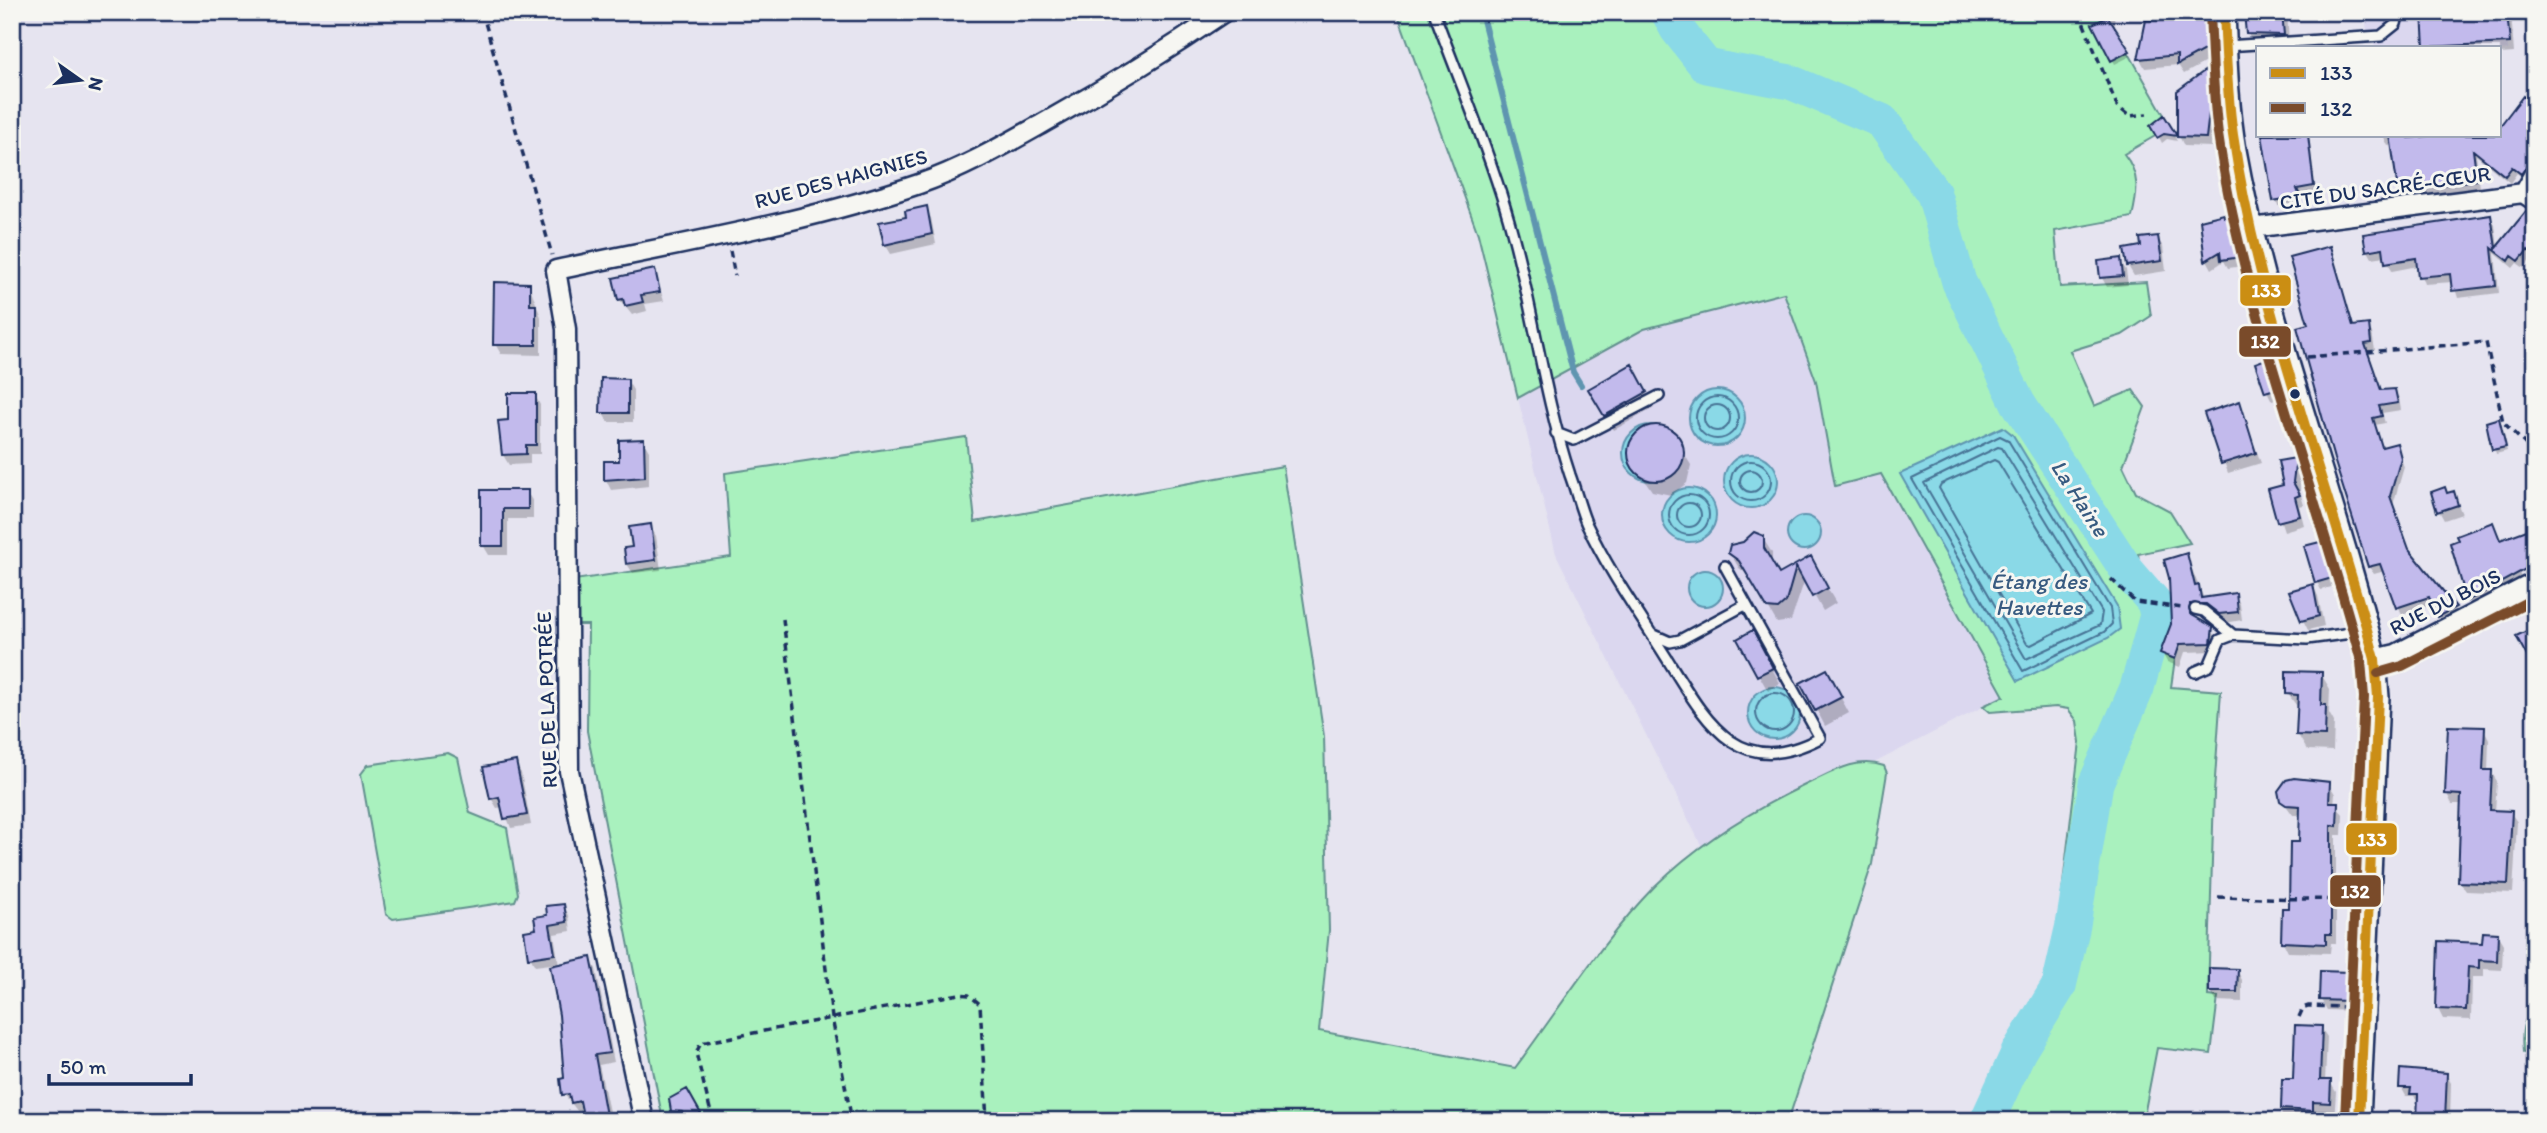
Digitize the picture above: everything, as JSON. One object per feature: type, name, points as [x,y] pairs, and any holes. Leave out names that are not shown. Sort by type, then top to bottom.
[{"type":"street","name":"RUE DES HAIGNIES","points":[[556,270],[804,216],[934,178],[1010,142],[1154,59],[1224,12]]},
{"type":"street","points":[[2224,12],[2232,129],[2252,229],[2375,659],[2378,697],[2359,1121]]},
{"type":"street","name":"CITÉ DU SACRÉ-CŒUR","points":[[2252,229],[2529,197],[2535,173]]},
{"type":"street","name":"RUE DE LA POTRÉE","points":[[556,270],[566,329],[569,771],[644,1121]]},
{"type":"street","name":"RUE DU BOIS","points":[[2375,659],[2396,654],[2535,582]]},
{"type":"lane","points":[[1434,12],[1505,207],[1556,433],[1586,524],[1698,709],[1716,731],[1752,750],[1774,753],[1800,748],[1820,738],[1725,566]]},
{"type":"lane","points":[[2226,46],[2381,36],[2396,24],[2399,12]]},
{"type":"lane","points":[[1556,433],[1574,440],[1659,396]]},
{"type":"lane","points":[[1651,633],[1670,642],[1680,640],[1745,604]]},
{"type":"lane","points":[[2194,609],[2204,611],[2232,635]]},
{"type":"lane","points":[[2196,672],[2209,666],[2220,640],[2232,635],[2306,639],[2368,631]]},
{"type":"path","points":[[482,12],[556,270]]},
{"type":"path","points":[[2079,12],[2117,106],[2129,116],[2147,114]]},
{"type":"path","points":[[2289,360],[2334,352],[2486,342],[2503,422],[2535,454]]},
{"type":"path","points":[[2111,579],[2135,602],[2194,609]]},
{"type":"path","points":[[782,620],[832,1018],[852,1121]]},
{"type":"path","points":[[2218,897],[2369,901]]},
{"type":"path","points":[[713,1121],[698,1046],[959,994],[976,999],[981,1011],[987,1118],[964,1121]]},
{"type":"path","points":[[2299,1017],[2303,1008],[2308,1006],[2364,1008]]},
{"type":"shaded area","points":[[2365,12],[2506,12],[2508,50],[2502,51],[2502,46],[2375,46],[2374,43],[2368,43]]},
{"type":"shaded area","points":[[1785,293],[1816,381],[1835,485],[1881,474],[2004,696],[1874,763],[1848,764],[1759,808],[1702,847],[1556,554],[1518,398],[1644,329]]},
{"type":"green space","points":[[1397,12],[2101,12],[2118,34],[2164,115],[2164,131],[2124,154],[2135,176],[2136,199],[2132,217],[2055,231],[2060,287],[2146,282],[2151,316],[2122,335],[2070,351],[2094,406],[2133,390],[2145,407],[2123,466],[2136,493],[2170,511],[2190,543],[2138,554],[2147,608],[2141,647],[2175,659],[2171,687],[2221,691],[2214,793],[2208,996],[2218,997],[2211,1054],[2157,1048],[2143,1121],[1974,1121],[2045,992],[2056,942],[2080,742],[2077,721],[2068,709],[2056,707],[1990,712],[1983,706],[2004,696],[1881,474],[1835,486],[1816,381],[1784,293],[1644,329],[1518,398],[1478,234]]},
{"type":"green space","points":[[966,437],[975,522],[1283,466],[1324,736],[1329,930],[1319,1031],[1515,1068],[1617,929],[1655,886],[1689,856],[1745,817],[1834,771],[1863,763],[1884,766],[1887,773],[1872,864],[1788,1121],[663,1121],[587,731],[588,625],[574,625],[574,580],[731,557],[725,473]]},
{"type":"green space","points":[[448,753],[458,758],[470,813],[507,828],[518,894],[515,901],[393,919],[386,914],[361,774],[368,765]]},
{"type":"green space","points":[[2535,1005],[2535,1062],[2523,1052],[2522,1038],[2523,1027]]},
{"type":"water","points":[[1711,390],[1723,390],[1733,394],[1741,402],[1745,418],[1741,434],[1733,442],[1723,446],[1711,446],[1701,442],[1693,434],[1689,424],[1689,412],[1693,402],[1701,394]]},
{"type":"water","points":[[1651,425],[1662,427],[1671,433],[1677,442],[1677,464],[1671,473],[1662,479],[1651,481],[1640,479],[1631,473],[1625,464],[1623,453],[1625,442],[1631,433],[1640,427]]},
{"type":"water","name":"Étang des Havettes","points":[[2003,427],[2013,435],[2117,606],[2120,629],[2108,638],[2018,681],[1900,474]]},
{"type":"water","points":[[1751,454],[1770,462],[1778,481],[1770,500],[1751,508],[1732,500],[1724,481],[1732,462]]},
{"type":"water","points":[[1694,488],[1704,492],[1712,500],[1716,515],[1712,530],[1704,538],[1684,542],[1674,538],[1666,530],[1662,510],[1666,500],[1674,492]]},
{"type":"water","points":[[1804,516],[1816,521],[1821,533],[1816,545],[1804,550],[1792,545],[1787,533],[1792,521]]},
{"type":"water","points":[[1705,570],[1718,575],[1723,588],[1718,601],[1705,606],[1692,601],[1687,588],[1692,575]]},
{"type":"water","points":[[1774,687],[1793,694],[1800,713],[1793,732],[1774,739],[1755,732],[1748,713],[1755,694]]},
{"type":"building","points":[[2161,12],[2207,12],[2208,48],[2177,65],[2177,55],[2138,59],[2146,20],[2161,20]]},
{"type":"building","points":[[2244,12],[2282,12],[2284,35],[2246,34]]},
{"type":"building","points":[[2422,12],[2507,12],[2510,43],[2424,46]]},
{"type":"building","points":[[2108,17],[2130,51],[2111,61],[2092,24]]},
{"type":"building","points":[[2207,69],[2210,104],[2206,138],[2177,137],[2177,91]]},
{"type":"building","points":[[2523,96],[2535,106],[2535,157],[2521,174],[2512,167],[2505,176],[2473,150],[2477,180],[2398,191],[2390,136],[2502,136],[2502,123]]},
{"type":"building","points":[[2164,115],[2177,136],[2164,134],[2157,138],[2150,126]]},
{"type":"building","points":[[2262,136],[2308,136],[2314,186],[2297,189],[2300,196],[2273,201]]},
{"type":"building","points":[[927,206],[932,234],[884,245],[879,222],[906,217],[905,211]]},
{"type":"building","points":[[2526,211],[2535,217],[2535,256],[2528,250],[2519,261],[2512,256],[2509,261],[2492,248],[2496,286],[2452,291],[2450,274],[2418,277],[2416,258],[2385,263],[2383,248],[2366,251],[2363,234],[2491,215],[2496,248]]},
{"type":"building","points":[[2224,214],[2224,217],[2233,216],[2241,257],[2221,260],[2220,252],[2205,261],[2200,220]]},
{"type":"building","points":[[2158,236],[2162,261],[2127,266],[2124,249],[2141,246],[2140,238]]},
{"type":"building","points":[[2330,246],[2353,326],[2369,324],[2371,343],[2365,344],[2381,390],[2395,389],[2398,403],[2379,406],[2382,416],[2373,418],[2382,447],[2397,443],[2401,458],[2390,496],[2409,549],[2456,607],[2437,617],[2429,597],[2396,608],[2380,564],[2368,567],[2334,459],[2297,327],[2308,324],[2289,257]]},
{"type":"building","points":[[2121,258],[2123,276],[2100,278],[2098,261]]},
{"type":"building","points":[[655,269],[660,292],[641,295],[643,302],[625,306],[623,299],[618,300],[613,278]]},
{"type":"building","points":[[494,282],[530,283],[530,305],[536,305],[536,345],[493,345]]},
{"type":"building","points":[[2272,357],[2282,387],[2265,392],[2255,363]]},
{"type":"building","points":[[1632,364],[1647,392],[1604,416],[1588,389]]},
{"type":"building","points":[[601,378],[628,379],[628,413],[600,413]]},
{"type":"building","points":[[508,393],[536,393],[536,445],[526,445],[526,454],[502,455],[498,421],[508,420]]},
{"type":"building","points":[[2240,401],[2256,453],[2221,464],[2204,413]]},
{"type":"building","points":[[2499,418],[2506,447],[2492,450],[2486,422]]},
{"type":"building","points":[[1656,425],[1667,427],[1676,433],[1682,442],[1682,464],[1676,473],[1667,479],[1656,481],[1645,479],[1636,473],[1630,464],[1628,453],[1630,442],[1636,433],[1645,427]]},
{"type":"building","points":[[644,439],[645,477],[604,480],[604,461],[619,461],[619,440]]},
{"type":"building","points":[[2296,458],[2293,482],[2300,495],[2295,497],[2300,516],[2277,522],[2268,489],[2283,485],[2278,461]]},
{"type":"building","points":[[2445,487],[2447,493],[2454,491],[2458,505],[2437,512],[2431,492]]},
{"type":"building","points":[[481,490],[528,490],[528,509],[503,509],[503,546],[481,546]]},
{"type":"building","points":[[2493,522],[2500,540],[2535,527],[2535,564],[2467,601],[2450,543],[2458,540],[2456,536]]},
{"type":"building","points":[[651,524],[656,560],[626,564],[624,548],[632,547],[629,527]]},
{"type":"building","points":[[1754,532],[1764,536],[1764,548],[1779,574],[1811,556],[1828,588],[1812,597],[1796,567],[1786,602],[1778,609],[1767,608],[1739,561],[1728,553],[1730,545],[1743,542]]},
{"type":"building","points":[[2328,540],[2339,576],[2315,583],[2304,546]]},
{"type":"building","points":[[2187,553],[2195,586],[2199,585],[2201,598],[2236,593],[2238,612],[2219,614],[2206,604],[2190,604],[2190,614],[2213,627],[2211,643],[2180,644],[2175,659],[2160,653],[2171,624],[2169,578],[2164,560]]},
{"type":"building","points":[[2313,584],[2319,616],[2301,621],[2289,591]]},
{"type":"building","points":[[2535,627],[2535,671],[2516,636]]},
{"type":"building","points":[[1753,630],[1773,668],[1757,676],[1737,639]]},
{"type":"building","points":[[1827,669],[1842,697],[1815,711],[1800,683]]},
{"type":"building","points":[[2286,671],[2322,672],[2321,705],[2326,705],[2325,736],[2296,735],[2298,695],[2286,694]]},
{"type":"building","points":[[2448,726],[2485,727],[2483,770],[2492,770],[2490,810],[2512,811],[2508,884],[2458,882],[2461,795],[2445,794]]},
{"type":"building","points":[[516,761],[527,815],[504,819],[499,797],[490,799],[483,767]]},
{"type":"building","points":[[2294,778],[2330,782],[2329,802],[2338,802],[2337,826],[2331,825],[2331,934],[2326,934],[2326,944],[2281,942],[2282,908],[2289,908],[2290,842],[2299,842],[2300,806],[2286,805],[2280,801],[2278,791],[2286,780]]},
{"type":"building","points":[[564,904],[567,922],[550,925],[555,954],[528,958],[524,931],[536,929],[534,917],[547,915],[546,906]]},
{"type":"building","points":[[2483,932],[2498,933],[2497,961],[2479,960],[2479,968],[2468,967],[2466,1010],[2436,1009],[2438,941],[2482,943]]},
{"type":"building","points":[[591,957],[610,1053],[595,1055],[607,1121],[584,1121],[580,1101],[571,1103],[569,1094],[562,1095],[560,1079],[564,1078],[559,1015],[550,966]]},
{"type":"building","points":[[2209,968],[2238,969],[2237,992],[2209,992]]},
{"type":"building","points":[[2320,971],[2349,972],[2348,1001],[2319,1000]]},
{"type":"building","points":[[2295,1025],[2322,1026],[2320,1080],[2331,1080],[2330,1103],[2313,1102],[2313,1111],[2281,1109],[2282,1079],[2293,1079]]},
{"type":"building","points":[[2400,1069],[2447,1073],[2445,1121],[2417,1121],[2418,1094],[2410,1094],[2411,1088],[2399,1088]]},
{"type":"building","points":[[687,1089],[705,1121],[685,1121],[682,1112],[671,1111],[669,1099]]},
{"type":"waterway","points":[[1481,12],[1573,372],[1581,385]]},
{"type":"waterway","name":"La Haine","points":[[1668,12],[1677,29],[1706,66],[1790,82],[1882,121],[1934,194],[1959,282],[2018,403],[2128,572],[2154,602],[2157,615],[2137,688],[2096,783],[2073,925],[2059,986],[2019,1051],[1987,1121]]},
{"type":"transit line","name":"133","points":[[2224,12],[2233,135],[2260,268],[2296,398],[2375,659],[2378,697],[2359,1121]]},
{"type":"transit line","name":"132","points":[[2210,13],[2218,134],[2229,200],[2262,332],[2361,661],[2364,697],[2345,1120]]},
{"type":"transit line","name":"132","points":[[2378,673],[2402,666],[2535,598]]}]
